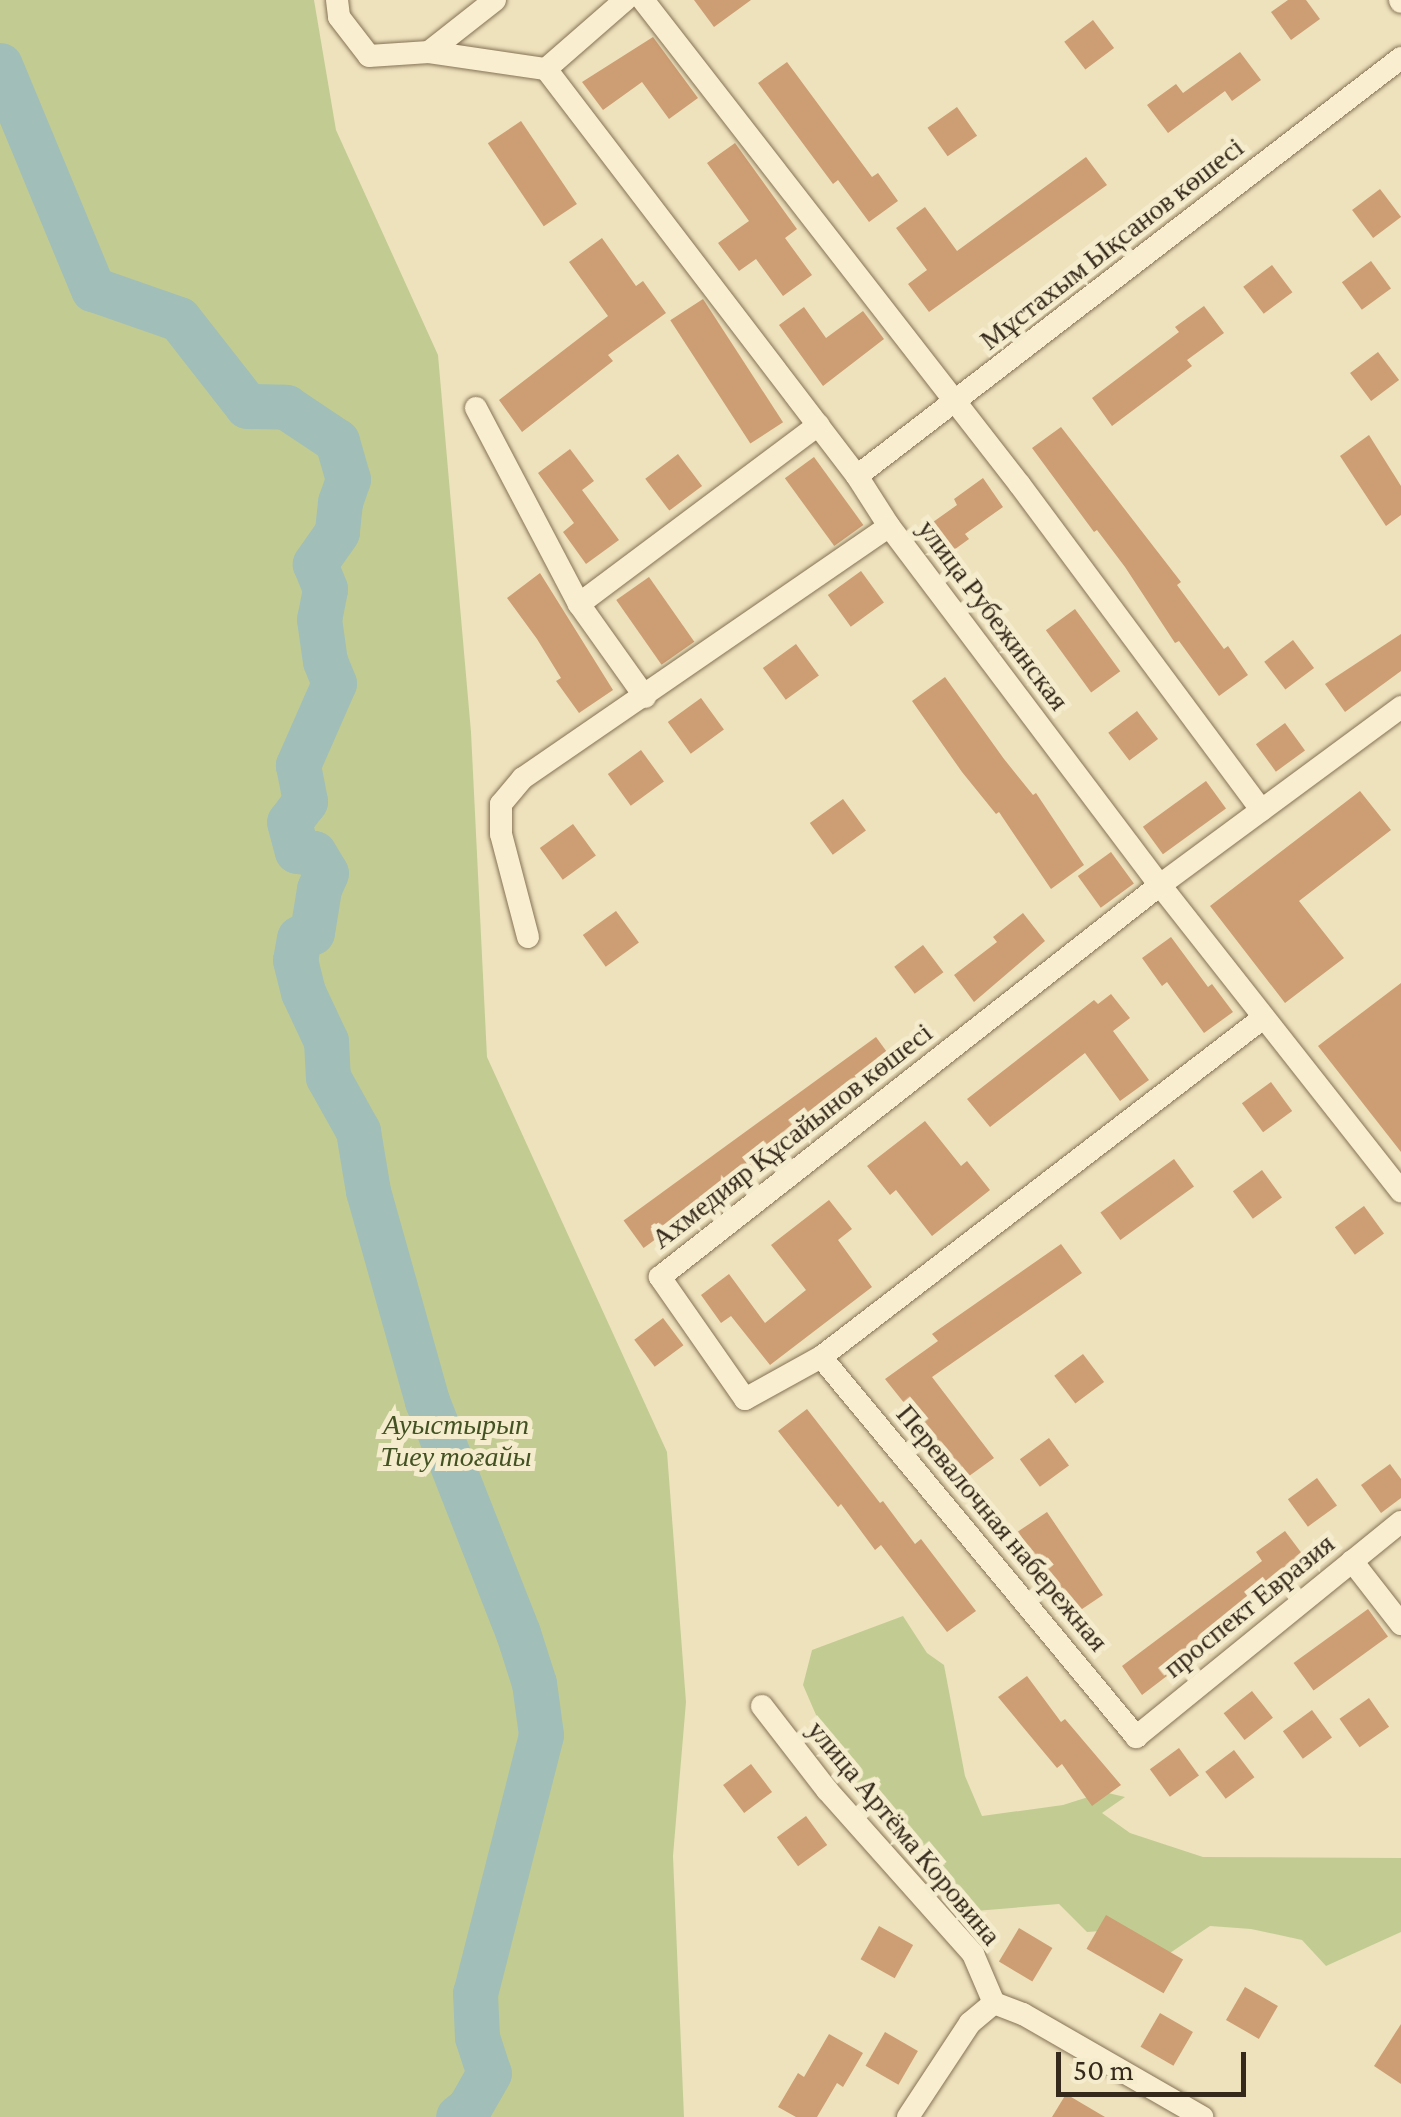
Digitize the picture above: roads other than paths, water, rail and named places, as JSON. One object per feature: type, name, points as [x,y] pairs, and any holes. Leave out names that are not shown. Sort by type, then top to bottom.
[{"type":"street","points":[[337,0],[338,17],[369,56],[428,52],[546,69],[625,0]]},
{"type":"street","points":[[428,52],[495,0]]},
{"type":"street","points":[[644,0],[956,403],[1261,810]]},
{"type":"street","name":"Мұстахым Ықсанов көшесі","points":[[857,476],[1401,58]]},
{"type":"street","name":"улица Рубежинская","points":[[546,69],[857,476],[889,526],[1160,885],[1401,1191]]},
{"type":"street","points":[[476,408],[579,604],[646,696]]},
{"type":"street","points":[[579,604],[818,425]]},
{"type":"street","points":[[528,937],[501,834],[502,804],[523,778],[889,526]]},
{"type":"street","name":"Ахмедияр Құсайынов көшесі","points":[[1263,1018],[821,1357],[746,1399],[660,1278],[1160,885],[1401,707]]},
{"type":"street","name":"Перевалочная набережная","points":[[821,1357],[1136,1737]]},
{"type":"street","name":"проспект Евразия","points":[[1136,1737],[1401,1522]]},
{"type":"street","points":[[1352,1561],[1401,1624]]},
{"type":"street","name":"улица Артёма Коровина","points":[[762,1706],[827,1790],[973,1954],[994,2004]]},
{"type":"street","points":[[908,2117],[970,2023],[994,2004],[1023,2014],[1202,2117]]},
{"type":"waterway","points":[[0,65],[93,289],[179,319],[247,406],[286,407],[337,441],[348,479],[340,502],[337,532],[315,564],[325,589],[319,619],[325,661],[334,683],[298,765],[305,801],[289,822],[297,851],[314,853],[326,873],[319,889],[312,932],[299,938],[295,960],[303,992],[326,1041],[328,1077],[358,1131],[368,1191],[427,1401],[534,1683],[541,1735],[475,1993],[477,2037],[489,2073],[469,2108],[458,2117]]},
{"type":"park label","name":"Ауыстырып Тиеу тоғайы","points":[[456,1441]]}]
